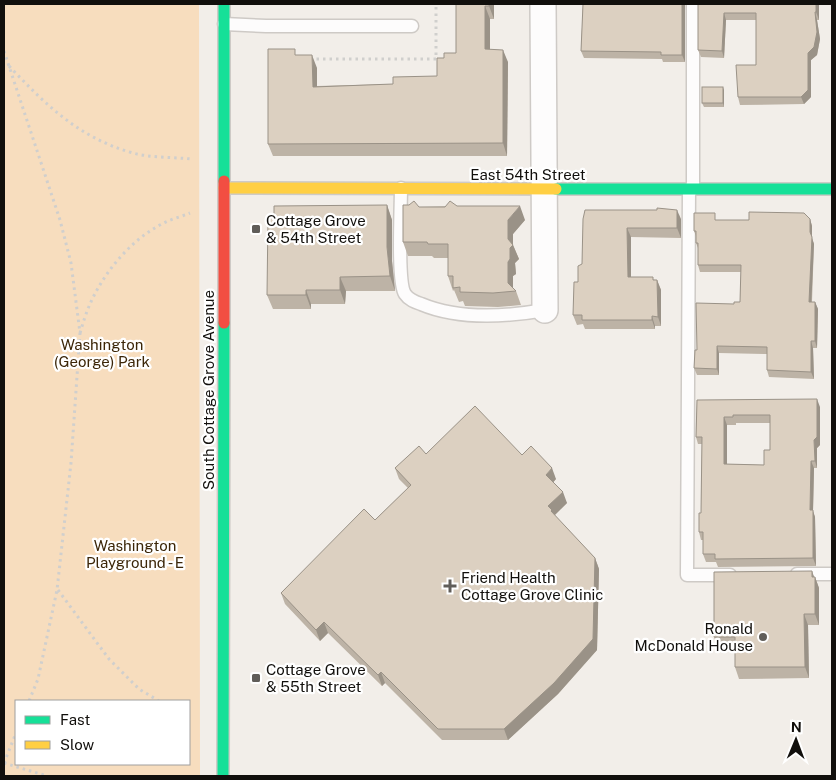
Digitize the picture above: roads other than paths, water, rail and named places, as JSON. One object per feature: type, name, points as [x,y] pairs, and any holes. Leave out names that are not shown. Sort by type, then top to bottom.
[{"type":"main road","name":"South Cottage Grove Avenue","points":[[223,776],[224,4]]},
{"type":"main road","name":"East 54th Street","points":[[224,188],[832,189]]},
{"type":"street","points":[[543,4],[545,310]]},
{"type":"lane","points":[[693,4],[687,575],[745,575]]},
{"type":"lane","points":[[224,24],[266,26],[412,26]]},
{"type":"lane","points":[[401,188],[401,278],[404,294],[410,299],[436,311],[461,315],[517,315],[545,310]]},
{"type":"lane","points":[[784,574],[832,574]]},
{"type":"place","name":"Cottage Grove & 54th Street","points":[[256,229]]},
{"type":"place","name":"Friend Health Cottage Grove Clinic","points":[[450,586]]},
{"type":"place","name":"Ronald McDonald House","points":[[763,637]]},
{"type":"place","name":"Cottage Grove & 55th Street","points":[[256,678]]},
{"type":"park label","name":"Washington (George) Park","points":[[102,352]]},
{"type":"park label","name":"Washington Playground - E","points":[[135,554]]}]
